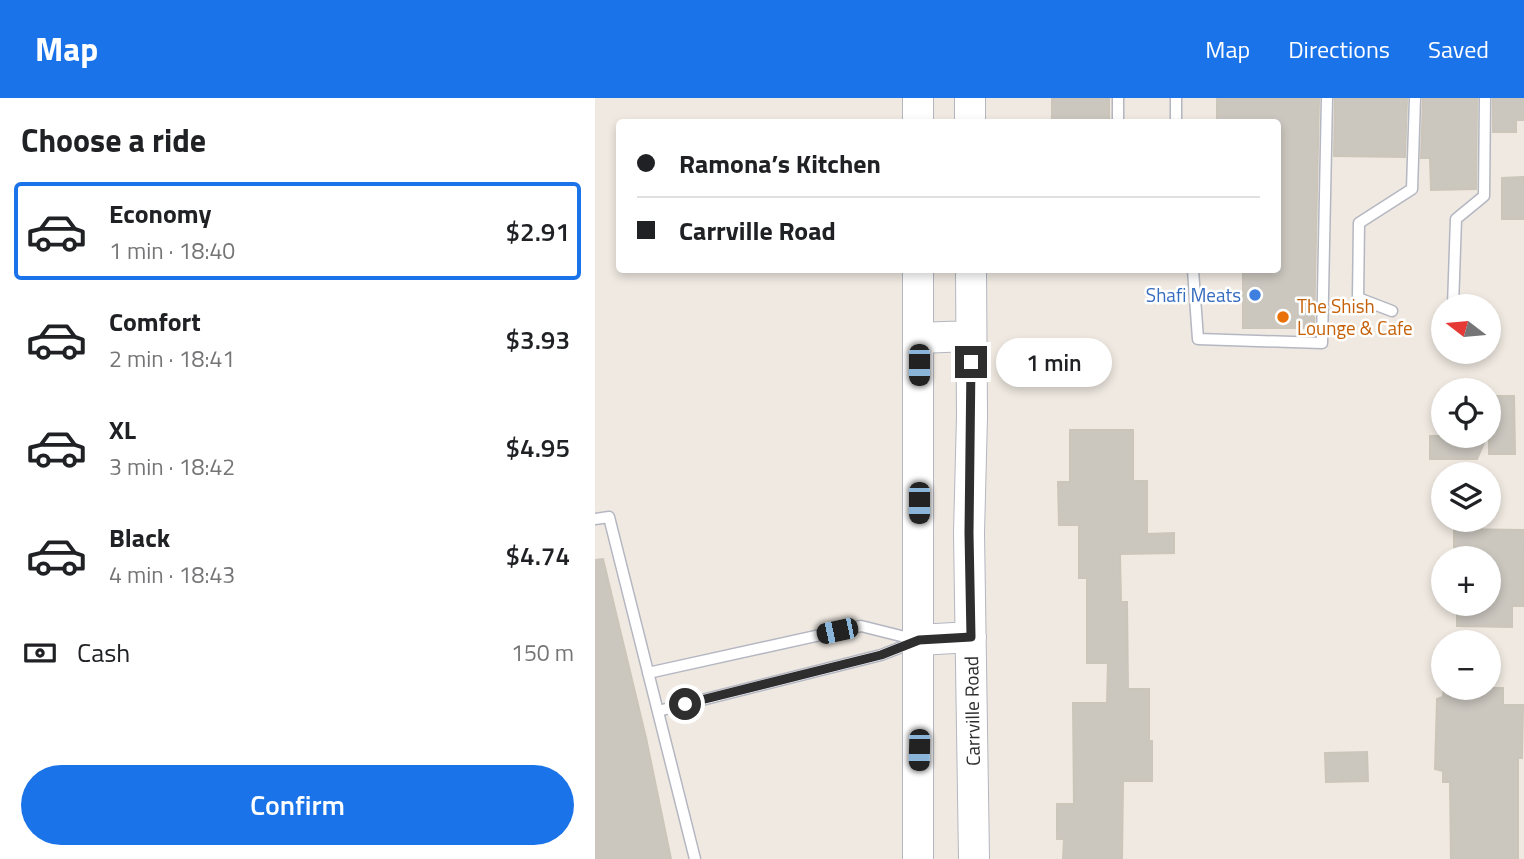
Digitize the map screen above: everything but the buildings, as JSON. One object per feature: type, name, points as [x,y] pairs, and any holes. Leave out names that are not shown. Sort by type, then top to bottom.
[{"type":"main road","points":[[918,98],[918,119]]},
{"type":"main road","points":[[970,98],[970,119]]},
{"type":"main road","points":[[918,273],[918,859]]},
{"type":"main road","name":"Carrville Road","points":[[971,273],[974,859]]},
{"type":"main road","points":[[918,338],[971,336]]},
{"type":"main road","points":[[919,640],[971,637]]},
{"type":"lane","points":[[1118,98],[1118,119]]},
{"type":"lane","points":[[1176,98],[1176,119]]},
{"type":"lane","points":[[1193,273],[1198,339],[1322,343],[1327,98]]},
{"type":"lane","points":[[1392,311],[1358,298],[1359,223],[1412,189],[1415,98]]},
{"type":"lane","points":[[1453,294],[1456,219],[1485,196],[1485,98]]},
{"type":"lane","points":[[595,519],[609,517],[695,859]]},
{"type":"lane","points":[[648,673],[861,626],[919,640]]},
{"type":"lane","points":[[658,711],[881,655],[919,640]]},
{"type":"place","name":"Shafi Meats","points":[[1255,295]]},
{"type":"place","name":"The Shish Lounge & Cafe","points":[[1283,317]]},
{"type":"route","points":[[685,704],[881,655],[919,640],[971,637],[971,362]]}]
